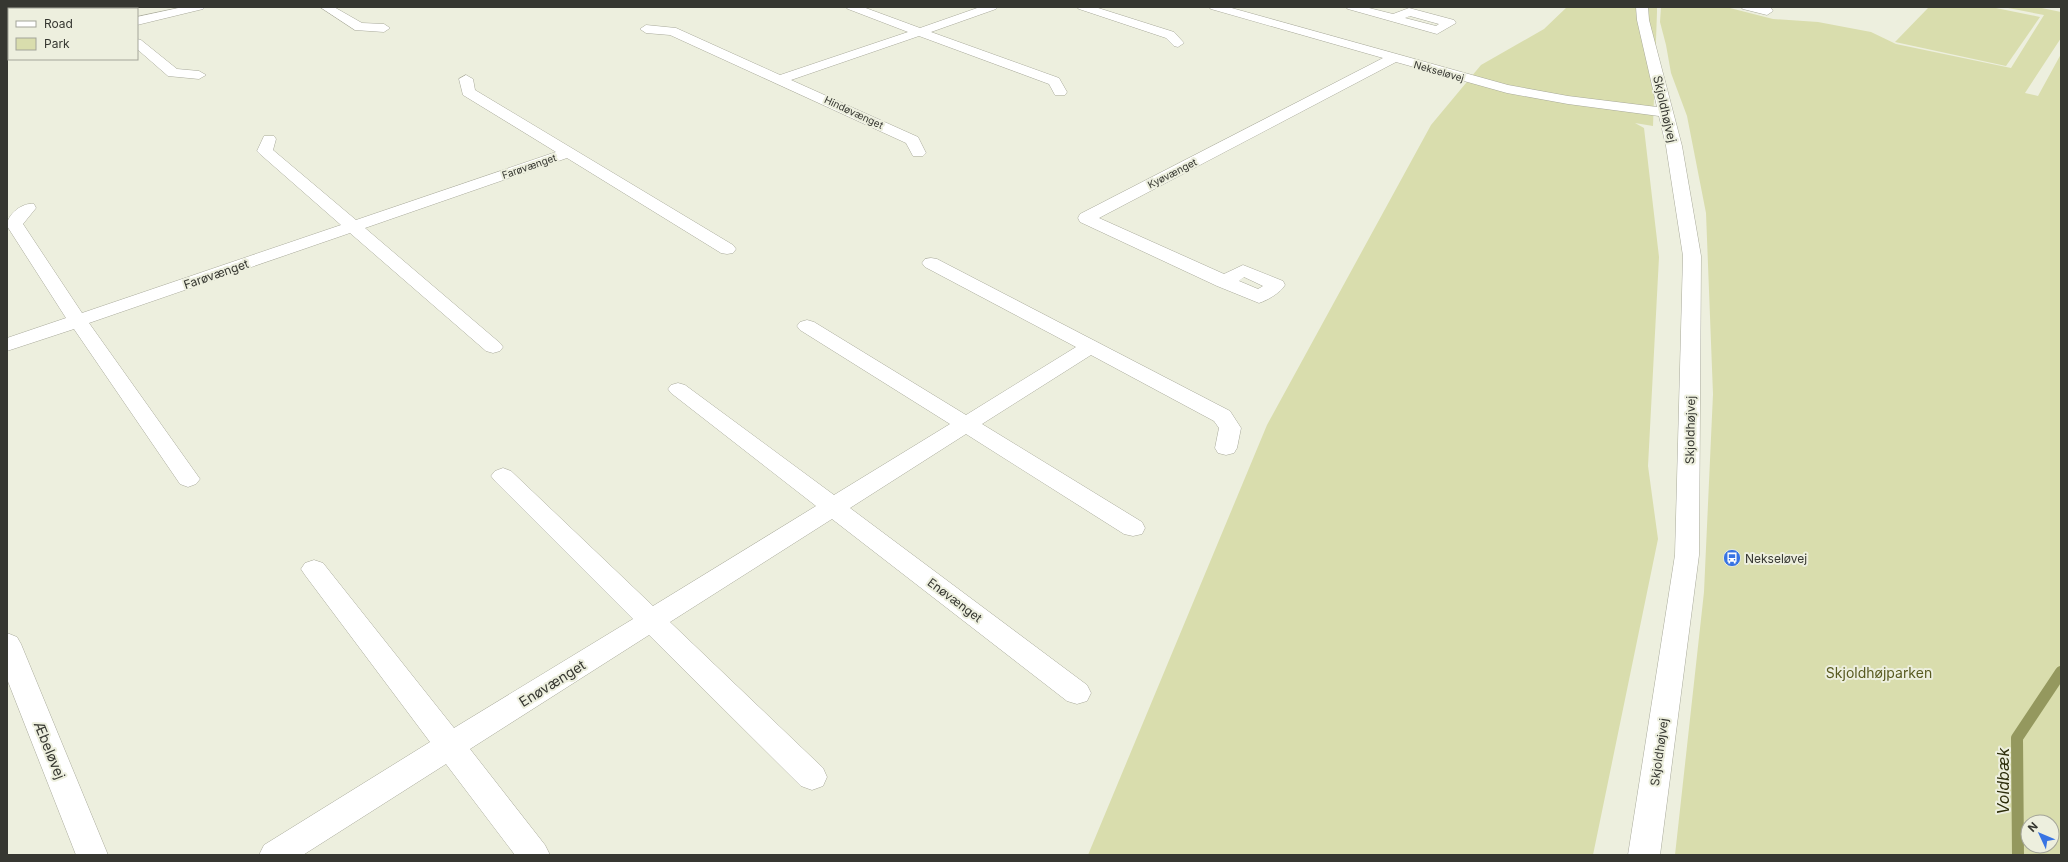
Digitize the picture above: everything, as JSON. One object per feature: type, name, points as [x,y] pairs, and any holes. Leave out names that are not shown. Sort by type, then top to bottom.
[{"type":"street","points":[[138,21],[199,7]]},
{"type":"street","points":[[326,7],[359,27],[384,28]]},
{"type":"street","points":[[852,7],[1054,81],[1060,92]]},
{"type":"street","points":[[781,79],[992,7]]},
{"type":"street","points":[[1083,7],[1170,35],[1178,43]]},
{"type":"street","name":"Nekseløvej","points":[[1215,7],[1506,89],[1568,100],[1667,113]]},
{"type":"street","points":[[1352,7],[1394,18]]},
{"type":"street","name":"Skjoldhøjvej","points":[[1642,7],[1643,20],[1674,146],[1692,256],[1688,555],[1644,855]]},
{"type":"street","points":[[1747,7],[1767,11]]},
{"type":"street","name":"Hindøvænget","points":[[646,29],[672,31],[781,79],[913,140],[918,153]]},
{"type":"street","points":[[138,44],[173,72],[199,75]]},
{"type":"street","name":"Kyøvænget","points":[[1224,282],[1086,218],[1394,58]]},
{"type":"street","name":"Farøvænget","points":[[466,79],[468,92],[727,249]]},
{"type":"street","points":[[269,139],[265,151],[493,347]]},
{"type":"street","name":"Farøvænget","points":[[7,345],[568,153]]},
{"type":"street","points":[[28,208],[14,224],[78,321],[188,479]]},
{"type":"street","points":[[931,263],[1222,416],[1230,428],[1226,448]]},
{"type":"street","points":[[807,326],[1134,528]]},
{"type":"street","name":"Enøvænget","points":[[275,855],[1090,347]]},
{"type":"street","name":"Enøvænget","points":[[678,389],[1077,693]]},
{"type":"street","points":[[503,476],[812,777]]},
{"type":"street","points":[[314,569],[534,855]]},
{"type":"street","name":"Æbeløvej","points":[[7,644],[92,855]]},
{"type":"green space","points":[[1567,7],[1657,7],[1653,126],[1635,123],[1644,128],[1659,257],[1648,466],[1658,539],[1593,855],[1088,855],[1267,425],[1431,125],[1481,65],[1544,29]]},
{"type":"green space","name":"Skjoldhøjparken","points":[[1661,7],[1726,7],[1773,19],[1818,22],[1871,32],[1896,44],[2011,68],[2044,15],[2003,7],[2037,7],[2061,12],[2061,38],[2025,93],[2038,96],[2061,54],[2061,855],[1675,855],[1704,592],[1713,394],[1706,213],[1687,116],[1671,73],[1660,22]]},
{"type":"green space","points":[[1929,7],[1991,7],[2040,17],[2006,66],[1895,42]]},
{"type":"waterway","name":"Voldbæk","points":[[2018,855],[2017,738],[2061,672]]},
{"type":"place","name":"Nekseløvej","points":[[1732,558]]}]
